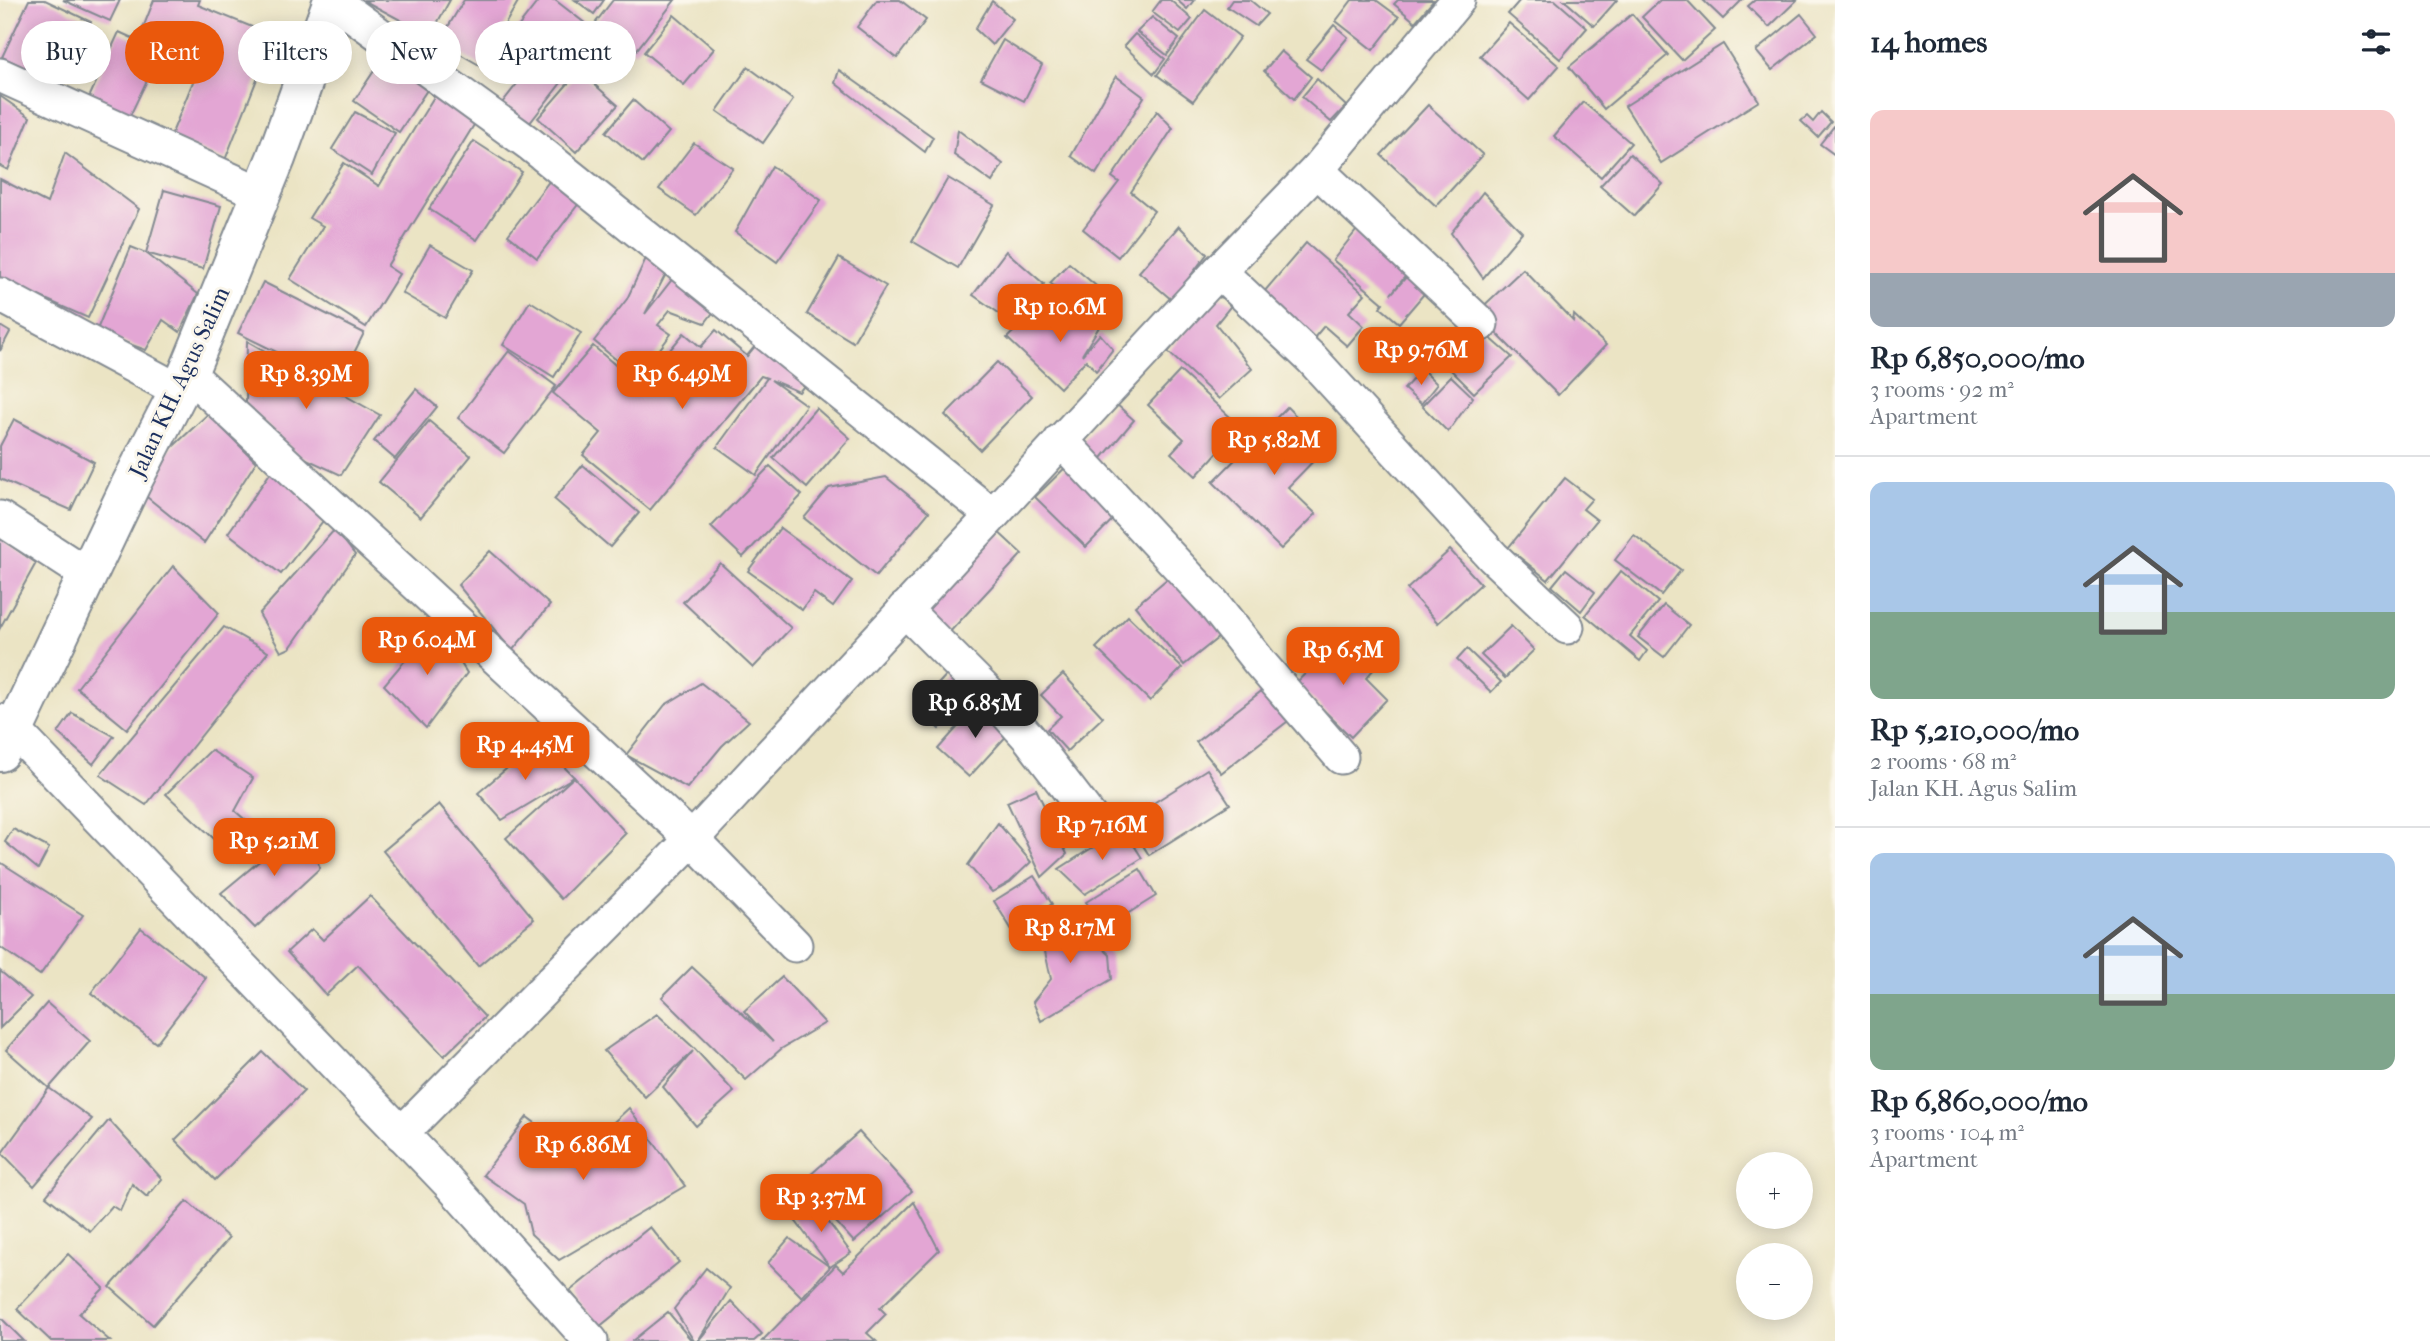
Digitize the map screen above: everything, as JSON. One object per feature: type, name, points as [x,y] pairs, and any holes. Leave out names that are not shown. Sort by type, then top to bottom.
[{"type":"main road","name":"Jalan KH. Agus Salim","points":[[5,734],[88,575],[183,381],[262,194],[332,0]]},
{"type":"street","points":[[332,0],[530,144],[992,515]]},
{"type":"street","points":[[401,1134],[692,839],[1061,440],[1317,170],[1458,0]]},
{"type":"street","points":[[0,75],[262,194]]},
{"type":"street","points":[[1317,170],[1481,324]]},
{"type":"street","points":[[1219,271],[1312,359],[1493,557],[1567,627]]},
{"type":"street","points":[[0,295],[183,381],[692,839],[795,945]]},
{"type":"street","points":[[1061,440],[1212,602],[1260,663],[1341,757]]},
{"type":"street","points":[[0,518],[88,575]]},
{"type":"street","points":[[904,609],[1029,738],[1100,830]]},
{"type":"street","points":[[5,734],[448,1182],[591,1341]]},
{"type":"building","points":[[29,0],[45,0],[89,21],[21,21],[21,66],[2,57]]},
{"type":"building","points":[[63,0],[120,0],[110,21]]},
{"type":"building","points":[[154,0],[200,0],[198,5],[238,21],[238,84],[255,84],[225,160],[170,138],[192,84],[224,84],[224,21],[146,21]]},
{"type":"building","points":[[363,0],[450,0],[438,21],[402,21]]},
{"type":"building","points":[[464,0],[519,0],[507,21],[475,21],[475,63],[461,55],[461,21],[452,21]]},
{"type":"building","points":[[539,0],[555,0],[582,21],[523,21]]},
{"type":"building","points":[[575,0],[604,0],[594,14]]},
{"type":"building","points":[[613,0],[675,0],[636,51],[636,21],[597,21]]},
{"type":"building","points":[[877,0],[900,0],[926,20],[897,58],[857,27]]},
{"type":"building","points":[[1161,0],[1170,0],[1192,19],[1180,33],[1152,12]]},
{"type":"building","points":[[1177,0],[1194,0],[1187,9]]},
{"type":"building","points":[[1232,0],[1250,0],[1267,14],[1256,26],[1227,7]]},
{"type":"building","points":[[1352,0],[1376,0],[1399,17],[1373,50],[1336,21]]},
{"type":"building","points":[[1398,0],[1434,0],[1415,22],[1394,4]]},
{"type":"building","points":[[1520,0],[1555,0],[1587,28],[1560,59],[1508,14]]},
{"type":"building","points":[[1564,0],[1617,0],[1594,26]]},
{"type":"building","points":[[1660,0],[1687,0],[1715,30],[1682,60],[1642,17]]},
{"type":"building","points":[[1703,0],[1742,0],[1723,19]]},
{"type":"building","points":[[1755,0],[1797,0],[1769,27],[1748,6]]},
{"type":"building","points":[[992,1],[1013,19],[992,45],[975,29]]},
{"type":"building","points":[[1205,10],[1240,37],[1193,101],[1157,75]]},
{"type":"building","points":[[1632,14],[1668,55],[1604,109],[1569,67]]},
{"type":"building","points":[[1801,14],[1817,34],[1772,70],[1756,51]]},
{"type":"building","points":[[674,15],[714,49],[684,85],[644,52]]},
{"type":"building","points":[[1152,17],[1179,39],[1167,55],[1137,32]]},
{"type":"building","points":[[1509,23],[1559,66],[1529,100],[1480,56]]},
{"type":"building","points":[[1334,25],[1348,37],[1321,70],[1306,59]]},
{"type":"building","points":[[119,32],[125,35],[125,84],[145,84],[128,120],[87,102],[95,84],[111,84],[111,50]]},
{"type":"building","points":[[1135,34],[1165,59],[1154,74],[1124,46]]},
{"type":"building","points":[[1003,40],[1042,65],[1024,101],[981,79]]},
{"type":"building","points":[[1723,44],[1759,101],[1661,163],[1625,106]]},
{"type":"building","points":[[1281,51],[1311,77],[1294,99],[1264,71]]},
{"type":"building","points":[[748,67],[793,100],[763,143],[717,111]]},
{"type":"building","points":[[839,70],[933,137],[925,152],[835,83]]},
{"type":"building","points":[[1116,76],[1144,97],[1096,174],[1071,156]]},
{"type":"building","points":[[1317,79],[1346,106],[1331,122],[1302,97]]},
{"type":"building","points":[[366,83],[431,84],[399,132],[354,101]]},
{"type":"building","points":[[517,84],[560,84],[529,124],[502,103]]},
{"type":"building","points":[[568,84],[594,84],[618,105],[576,152],[538,118]]},
{"type":"building","points":[[435,95],[477,120],[387,266],[399,274],[366,327],[290,279],[323,226],[309,218],[344,163],[379,186]]},
{"type":"building","points":[[0,96],[30,117],[8,170],[0,166]]},
{"type":"building","points":[[633,100],[669,132],[643,163],[606,132]]},
{"type":"building","points":[[1583,102],[1631,143],[1601,177],[1554,136]]},
{"type":"building","points":[[1428,105],[1483,155],[1436,206],[1381,155]]},
{"type":"building","points":[[1157,111],[1173,128],[1131,192],[1154,211],[1118,257],[1083,229],[1119,182],[1112,177]]},
{"type":"building","points":[[355,112],[395,133],[372,175],[332,149]]},
{"type":"building","points":[[1821,112],[1831,122],[1818,137],[1801,121],[1807,116],[1813,122]]},
{"type":"building","points":[[1835,125],[1835,155],[1820,144]]},
{"type":"building","points":[[958,130],[1003,164],[992,182],[954,155]]},
{"type":"building","points":[[474,141],[522,172],[477,240],[429,209]]},
{"type":"building","points":[[694,143],[733,168],[696,215],[659,189]]},
{"type":"building","points":[[65,153],[139,209],[88,318],[0,279],[0,179],[47,203]]},
{"type":"building","points":[[1630,154],[1663,184],[1634,216],[1600,186]]},
{"type":"building","points":[[772,166],[821,200],[777,262],[735,232]]},
{"type":"building","points":[[554,175],[583,198],[537,258],[508,235]]},
{"type":"building","points":[[948,178],[994,205],[958,268],[912,241]]},
{"type":"building","points":[[164,190],[221,206],[203,269],[146,253]]},
{"type":"building","points":[[1483,192],[1522,232],[1483,278],[1451,233]]},
{"type":"building","points":[[1364,221],[1415,264],[1391,294],[1417,265],[1435,281],[1399,323],[1380,307],[1383,303],[1333,260]]},
{"type":"building","points":[[1179,226],[1207,254],[1172,300],[1139,272]]},
{"type":"building","points":[[1306,243],[1365,294],[1349,312],[1364,326],[1347,346],[1324,326],[1309,344],[1258,299]]},
{"type":"building","points":[[430,245],[473,270],[445,318],[402,293]]},
{"type":"building","points":[[131,247],[146,253],[198,294],[180,332],[163,320],[146,350],[96,332]]},
{"type":"building","points":[[1006,251],[1044,284],[1013,323],[973,295]]},
{"type":"building","points":[[647,256],[667,272],[645,314],[674,277],[715,310],[705,323],[670,310],[658,325],[671,334],[644,370],[620,363],[594,341],[627,299]]},
{"type":"building","points":[[839,258],[886,286],[853,342],[807,314]]},
{"type":"building","points":[[1069,263],[1107,295],[1089,314],[1050,283]]},
{"type":"building","points":[[1523,269],[1573,321],[1574,315],[1606,345],[1558,395],[1476,313]]},
{"type":"building","points":[[263,282],[364,333],[339,383],[238,333]]},
{"type":"building","points":[[1216,296],[1234,302],[1216,324],[1252,369],[1219,399],[1168,352]]},
{"type":"building","points":[[530,301],[581,333],[554,377],[503,345]]},
{"type":"building","points":[[1064,305],[1099,327],[1082,355],[1100,334],[1113,349],[1096,371],[1086,360],[1060,388],[1007,338],[1036,310],[1051,324]]},
{"type":"building","points":[[0,326],[10,332],[0,351]]},
{"type":"building","points":[[1480,329],[1512,357],[1474,393],[1446,365]]},
{"type":"building","points":[[716,330],[747,356],[760,340],[808,381],[799,392],[771,380],[806,405],[756,475],[717,447],[767,378],[761,376],[650,510],[583,455],[601,433],[553,393],[593,346],[640,386],[684,333],[701,347]]},
{"type":"building","points":[[247,341],[380,415],[341,475],[298,455],[246,405]]},
{"type":"building","points":[[509,351],[556,386],[504,453],[458,418]]},
{"type":"building","points":[[997,362],[1032,396],[980,450],[945,415]]},
{"type":"building","points":[[1422,369],[1437,384],[1421,404],[1404,389]]},
{"type":"building","points":[[1180,371],[1241,427],[1196,476],[1171,453],[1184,439],[1148,405]]},
{"type":"building","points":[[1451,376],[1473,397],[1448,432],[1422,406]]},
{"type":"building","points":[[416,389],[437,407],[395,459],[374,441]]},
{"type":"building","points":[[1115,403],[1134,420],[1097,464],[1077,447]]},
{"type":"building","points":[[1287,407],[1327,447],[1288,487],[1316,514],[1281,549],[1213,482]]},
{"type":"building","points":[[816,408],[850,438],[807,488],[773,458]]},
{"type":"building","points":[[208,414],[256,462],[204,543],[132,485]]},
{"type":"building","points":[[14,419],[94,462],[71,510],[0,479],[0,446]]},
{"type":"building","points":[[429,421],[471,456],[421,517],[379,482]]},
{"type":"building","points":[[1070,463],[1120,512],[1086,547],[1035,497]]},
{"type":"building","points":[[583,465],[639,513],[610,547],[554,499]]},
{"type":"building","points":[[770,466],[802,495],[743,557],[711,527]]},
{"type":"building","points":[[273,469],[326,517],[281,574],[228,533]]},
{"type":"building","points":[[886,477],[929,512],[876,576],[804,518],[829,488]]},
{"type":"building","points":[[1565,478],[1592,499],[1583,509],[1597,520],[1548,580],[1508,548]]},
{"type":"building","points":[[780,528],[852,581],[833,607],[814,593],[802,610],[748,571]]},
{"type":"building","points":[[994,528],[1022,554],[947,635],[920,609]]},
{"type":"building","points":[[335,529],[355,555],[290,648],[281,652],[259,614]]},
{"type":"building","points":[[1634,535],[1681,570],[1661,595],[1615,560]]},
{"type":"building","points":[[0,538],[36,563],[0,628]]},
{"type":"building","points":[[1450,550],[1481,584],[1438,623],[1407,589]]},
{"type":"building","points":[[490,551],[550,605],[512,651],[458,585]]},
{"type":"building","points":[[720,563],[791,628],[753,668],[683,602]]},
{"type":"building","points":[[173,566],[219,613],[127,729],[77,688]]},
{"type":"building","points":[[1566,569],[1595,592],[1581,611],[1552,586]]},
{"type":"building","points":[[1621,571],[1658,602],[1630,636],[1647,651],[1640,661],[1585,615]]},
{"type":"building","points":[[1174,573],[1224,633],[1184,665],[1135,606]]},
{"type":"building","points":[[1664,605],[1689,625],[1664,657],[1638,637]]},
{"type":"building","points":[[1128,616],[1182,668],[1150,701],[1096,648]]},
{"type":"building","points":[[436,624],[467,673],[426,728],[384,685]]},
{"type":"building","points":[[1511,626],[1534,650],[1505,678],[1481,655]]},
{"type":"building","points":[[224,627],[268,652],[146,805],[100,775]]},
{"type":"building","points":[[1341,637],[1374,669],[1366,678],[1387,699],[1351,737],[1296,683]]},
{"type":"building","points":[[1467,649],[1501,682],[1491,692],[1457,660]]},
{"type":"building","points":[[951,670],[974,691],[939,729],[916,708]]},
{"type":"building","points":[[1063,674],[1103,717],[1067,751],[1047,729],[1061,716],[1041,695]]},
{"type":"building","points":[[701,683],[749,721],[722,746],[687,788],[626,755],[665,705]]},
{"type":"building","points":[[1268,686],[1292,718],[1221,773],[1196,742]]},
{"type":"building","points":[[980,702],[1011,731],[969,777],[938,749]]},
{"type":"building","points":[[72,713],[114,736],[93,764],[58,733]]},
{"type":"building","points":[[539,741],[574,777],[502,820],[478,793]]},
{"type":"building","points":[[211,750],[253,778],[235,811],[263,835],[238,861],[166,794]]},
{"type":"building","points":[[1207,769],[1230,804],[1149,855],[1127,820]]},
{"type":"building","points":[[574,777],[626,833],[561,899],[506,838]]},
{"type":"building","points":[[1036,789],[1067,854],[1042,877],[1007,802]]},
{"type":"building","points":[[439,804],[534,919],[478,966],[383,851]]},
{"type":"building","points":[[998,823],[1031,862],[1010,882],[992,892],[968,865]]},
{"type":"building","points":[[303,825],[320,868],[255,928],[221,893]]},
{"type":"building","points":[[1123,828],[1142,858],[1085,894],[1059,869]]},
{"type":"building","points":[[13,829],[49,848],[38,869],[5,842]]},
{"type":"building","points":[[0,862],[83,915],[40,975],[0,947]]},
{"type":"building","points":[[1140,869],[1156,896],[1103,929],[1086,902]]},
{"type":"building","points":[[1034,876],[1052,904],[1012,930],[994,901]]},
{"type":"building","points":[[370,896],[485,1017],[444,1056],[358,965],[326,995],[287,952],[312,929],[323,940]]},
{"type":"building","points":[[1050,914],[1080,927],[1110,955],[1112,979],[1041,1021],[1033,1002],[1051,979],[1037,928]]},
{"type":"building","points":[[141,928],[206,978],[156,1043],[91,993]]},
{"type":"building","points":[[692,967],[773,1042],[744,1011],[782,977],[825,1023],[781,1049],[746,1080],[662,997]]},
{"type":"building","points":[[0,971],[31,997],[0,1028]]},
{"type":"building","points":[[47,1003],[90,1041],[49,1088],[6,1050]]},
{"type":"building","points":[[657,1014],[695,1049],[734,1092],[696,1126],[663,1087],[693,1051],[645,1097],[604,1051]]},
{"type":"building","points":[[263,1052],[304,1091],[215,1180],[175,1140]]},
{"type":"building","points":[[49,1088],[92,1119],[34,1186],[2,1153]]},
{"type":"building","points":[[629,1108],[685,1186],[559,1260],[531,1234],[524,1204],[483,1175],[527,1117],[578,1155]]},
{"type":"building","points":[[109,1120],[162,1179],[147,1197],[132,1184],[120,1211],[112,1206],[90,1231],[46,1196]]},
{"type":"building","points":[[859,1132],[912,1191],[854,1242],[801,1183]]},
{"type":"building","points":[[187,1201],[229,1238],[153,1325],[110,1287]]},
{"type":"building","points":[[813,1201],[851,1253],[830,1267],[791,1215]]},
{"type":"building","points":[[914,1202],[939,1250],[880,1308],[886,1314],[867,1333],[876,1341],[762,1341],[836,1265],[843,1272]]},
{"type":"building","points":[[650,1227],[679,1262],[599,1327],[570,1291]]},
{"type":"building","points":[[789,1238],[830,1267],[802,1297],[768,1263]]},
{"type":"building","points":[[68,1254],[104,1288],[79,1314],[110,1341],[51,1341],[17,1309]]},
{"type":"building","points":[[706,1268],[730,1288],[698,1341],[694,1341],[674,1309]]},
{"type":"building","points":[[731,1301],[762,1334],[754,1341],[698,1341]]},
{"type":"building","points":[[668,1312],[692,1341],[632,1341]]},
{"type":"building","points":[[0,1317],[24,1341],[0,1341]]}]
